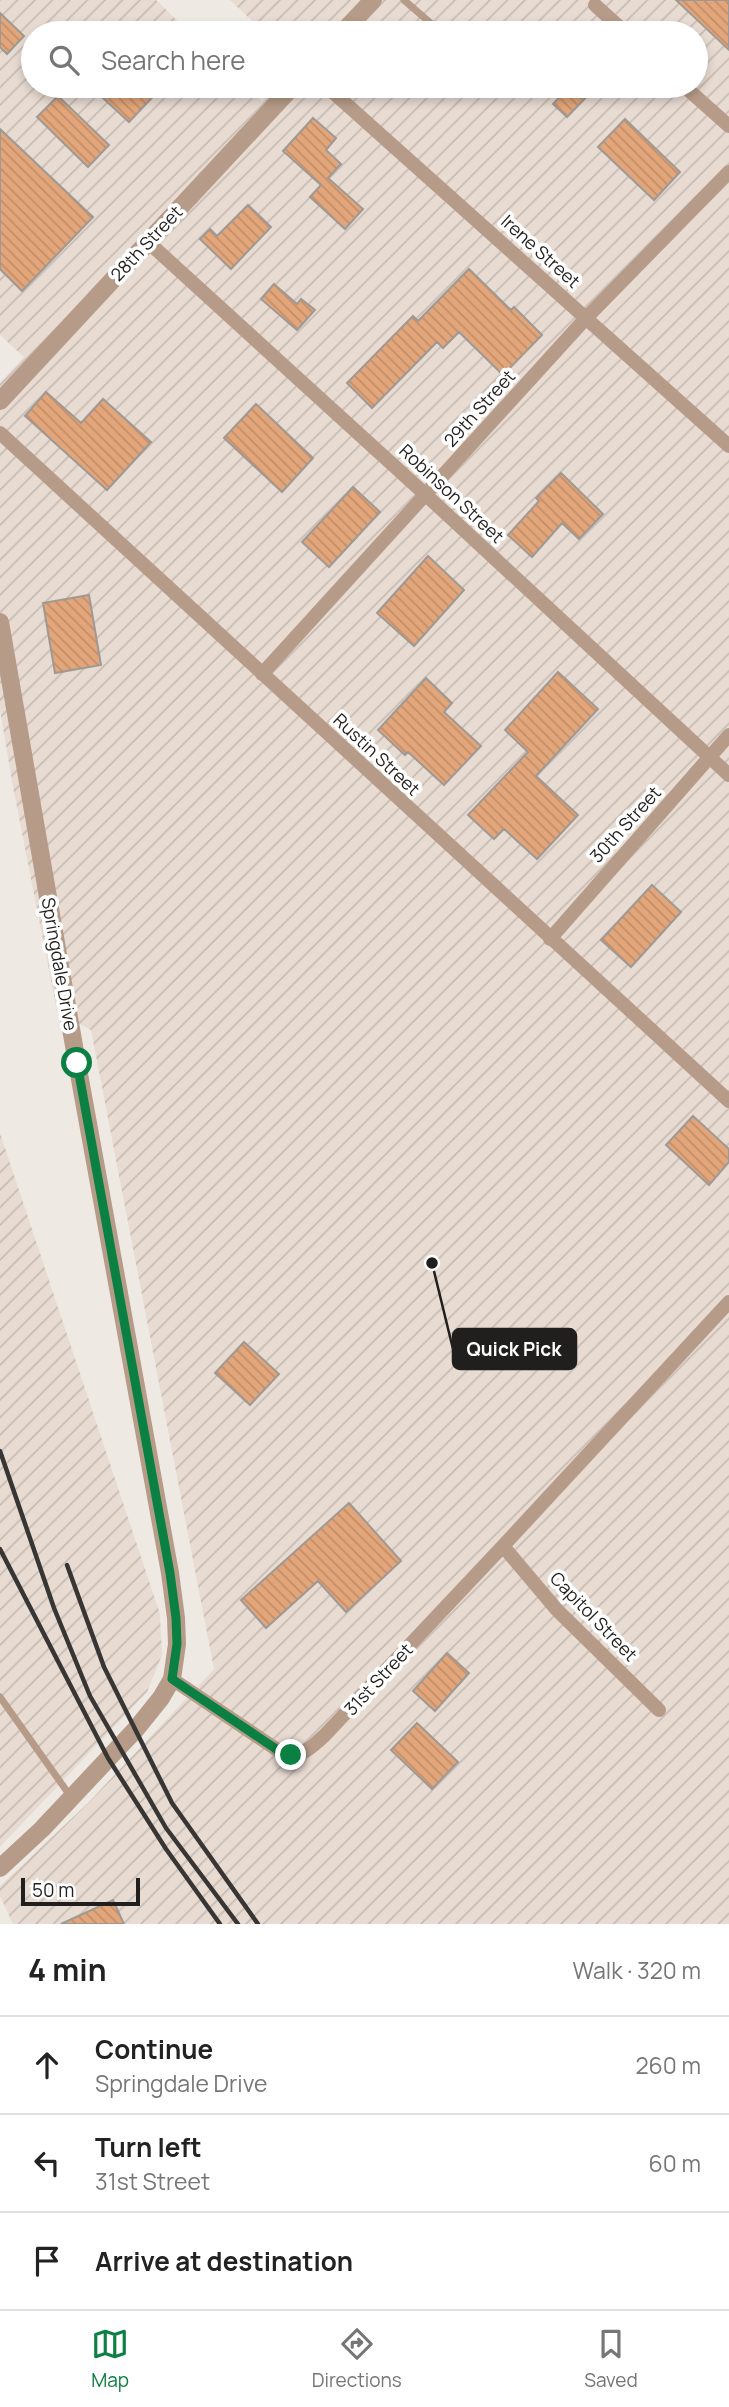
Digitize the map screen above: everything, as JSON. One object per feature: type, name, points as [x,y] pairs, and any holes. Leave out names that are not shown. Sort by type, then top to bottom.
[{"type":"street","points":[[353,21],[373,0]]},
{"type":"street","points":[[596,2],[614,21]]},
{"type":"street","name":"28th Street","points":[[0,401],[282,98]]},
{"type":"street","name":"Irene Street","points":[[340,98],[729,446]]},
{"type":"street","points":[[698,98],[729,126]]},
{"type":"street","name":"29th Street","points":[[262,674],[587,317],[729,172]]},
{"type":"street","name":"Robinson Street","points":[[147,241],[729,775]]},
{"type":"street","name":"Rustin Street","points":[[0,433],[729,1101]]},
{"type":"street","name":"Springdale Drive","points":[[0,622],[170,1573],[177,1644],[172,1679]]},
{"type":"street","name":"30th Street","points":[[550,939],[729,735]]},
{"type":"street","name":"31st Street","points":[[172,1679],[279,1751],[291,1755],[306,1752],[724,1317],[729,1302]]},
{"type":"street","name":"Capitol Street","points":[[503,1546],[557,1610],[659,1710]]},
{"type":"street","points":[[0,1868],[136,1729],[161,1698],[172,1679]]},
{"type":"lane","points":[[404,0],[428,21]]},
{"type":"lane","points":[[0,1698],[71,1798]]},
{"type":"shaded area","points":[[0,0],[156,0],[178,21],[21,21],[21,98],[258,98],[262,102],[266,98],[708,98],[708,21],[252,21],[230,0],[729,0],[729,1924],[13,1924],[0,1896],[0,1886],[88,1803],[214,1669],[91,1030],[57,1011],[0,710],[0,383],[24,357],[0,335]]},
{"type":"shaded area","points":[[0,1133],[160,1614],[162,1655],[147,1692],[0,1847]]},
{"type":"building","points":[[676,0],[729,0],[729,50],[708,30],[708,21],[698,21]]},
{"type":"building","points":[[0,13],[21,33],[21,39],[7,54],[0,47]]},
{"type":"building","points":[[56,98],[60,98],[109,145],[88,167],[37,117]]},
{"type":"building","points":[[103,98],[152,98],[129,122]]},
{"type":"building","points":[[559,98],[585,98],[567,117],[553,104]]},
{"type":"building","points":[[313,118],[336,138],[326,150],[341,164],[328,178],[363,209],[345,229],[310,197],[321,185],[283,151]]},
{"type":"building","points":[[625,119],[680,172],[654,200],[598,147]]},
{"type":"building","points":[[0,129],[93,217],[22,291],[0,269]]},
{"type":"building","points":[[248,205],[271,227],[231,269],[200,239],[210,229],[217,236]]},
{"type":"building","points":[[469,269],[511,310],[514,307],[542,335],[503,375],[459,332],[443,348],[437,342],[372,408],[347,383],[413,316],[418,321]]},
{"type":"building","points":[[274,284],[297,304],[301,299],[315,310],[297,330],[261,299]]},
{"type":"building","points":[[46,392],[81,423],[103,399],[151,442],[107,490],[25,416]]},
{"type":"building","points":[[256,404],[313,458],[282,492],[224,438]]},
{"type":"building","points":[[561,473],[603,514],[579,539],[562,523],[532,557],[508,535],[539,501],[536,498]]},
{"type":"building","points":[[353,487],[380,512],[329,567],[302,542]]},
{"type":"building","points":[[428,556],[464,590],[414,646],[377,613]]},
{"type":"building","points":[[89,595],[101,665],[55,673],[43,603]]},
{"type":"building","points":[[558,672],[598,709],[536,776],[578,815],[537,859],[504,829],[494,839],[468,815],[528,752],[505,730]]},
{"type":"building","points":[[426,678],[452,703],[444,712],[481,746],[444,785],[408,752],[405,755],[378,730]]},
{"type":"building","points":[[652,885],[681,912],[631,967],[601,940]]},
{"type":"building","points":[[693,1116],[729,1149],[729,1162],[709,1185],[666,1145]]},
{"type":"building","points":[[244,1342],[279,1374],[250,1405],[215,1373]]},
{"type":"building","points":[[349,1503],[401,1561],[346,1612],[318,1581],[266,1628],[241,1600]]},
{"type":"building","points":[[447,1653],[469,1673],[435,1711],[413,1691]]},
{"type":"building","points":[[417,1723],[458,1762],[432,1789],[391,1750]]},
{"type":"building","points":[[113,1900],[124,1924],[61,1924]]},
{"type":"railway","points":[[0,1451],[54,1608],[90,1696],[166,1828],[238,1924]]},
{"type":"railway","points":[[0,1549],[108,1758],[166,1849],[220,1924]]},
{"type":"railway","points":[[67,1565],[104,1667],[172,1803],[258,1924]]},
{"type":"place","name":"Quick Pick","points":[[432,1263]]},
{"type":"route","points":[[77,1063],[170,1573],[177,1644],[172,1679],[279,1751],[291,1755]]}]
